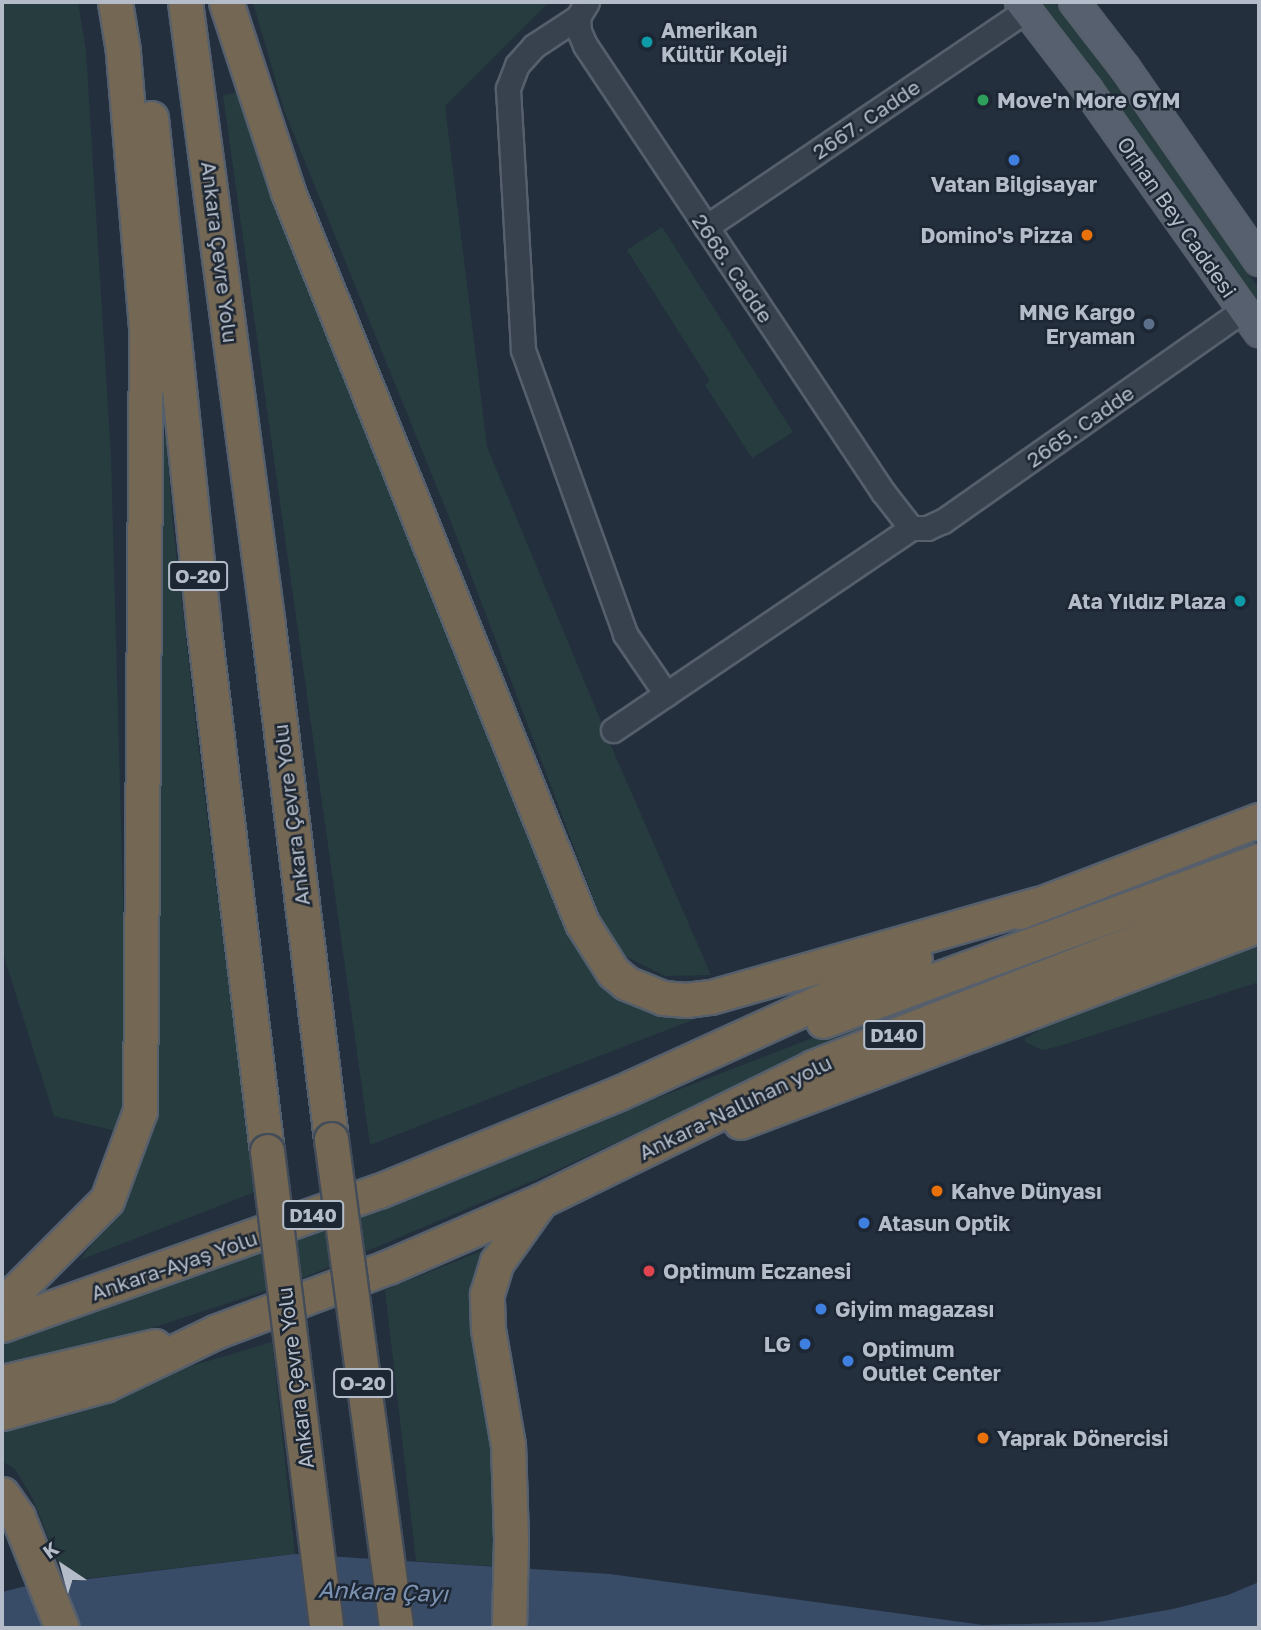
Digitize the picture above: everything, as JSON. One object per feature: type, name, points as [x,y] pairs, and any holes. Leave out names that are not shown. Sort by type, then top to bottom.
[{"type":"highway","points":[[5,1306],[107,1200],[140,1111],[146,327],[123,51],[115,2]]},
{"type":"highway","name":"Ankara Çevre Yolu","points":[[131,2],[147,77],[204,630],[326,1628]]},
{"type":"highway","name":"Ankara Çevre Yolu","points":[[186,2],[396,1628]]},
{"type":"highway","points":[[226,2],[288,192],[582,923],[613,972],[626,983],[663,998],[686,1000],[711,997],[1038,904]]},
{"type":"highway","points":[[619,1093],[1038,904],[1259,820]]},
{"type":"highway","name":"Ankara-Nallıhan yolu","points":[[619,1093],[1259,861]]},
{"type":"highway","name":"Ankara-Nallıhan yolu","points":[[215,1332],[388,1267],[540,1201],[813,1067],[1259,893]]},
{"type":"highway","points":[[618,1164],[784,1107],[1259,925]]},
{"type":"highway","name":"Ankara-Ayaş Yolu","points":[[5,1306],[204,1255],[379,1191],[619,1093]]},
{"type":"highway","points":[[509,1628],[511,1539],[508,1445],[488,1329],[486,1294],[497,1262],[540,1201]]},
{"type":"highway","points":[[2,1413],[105,1385],[215,1332]]},
{"type":"highway","name":"D140","points":[[2,1382],[215,1332]]},
{"type":"highway","points":[[2,1494],[18,1517],[62,1628]]},
{"type":"main road","name":"Orhan Bey Caddesi","points":[[1074,2],[1125,68],[1259,261]]},
{"type":"main road","name":"Orhan Bey Caddesi","points":[[1023,6],[1087,89],[1259,332]]},
{"type":"street","name":"2667. Cadde","points":[[706,227],[1023,6]]},
{"type":"street","name":"2668. Cadde","points":[[582,10],[579,31],[585,45],[883,492],[911,528]]},
{"type":"street","points":[[582,10],[534,46],[517,65],[508,89],[523,349],[621,624],[666,694]]},
{"type":"street","name":"2665. Cadde","points":[[911,528],[927,528],[943,521],[1243,310]]},
{"type":"street","points":[[613,730],[911,528]]},
{"type":"green space","points":[[2,2],[78,2],[86,51],[111,457],[123,900],[124,1133],[54,1116],[2,950]]},
{"type":"green space","points":[[253,2],[549,2],[445,106],[487,447],[615,755],[711,975],[665,976],[623,955],[602,921],[451,522],[284,110]]},
{"type":"green space","points":[[1040,2],[1054,2],[1094,54],[1259,289],[1259,308]]},
{"type":"green space","points":[[241,92],[427,569],[589,965],[617,986],[713,1012],[370,1145],[223,95]]},
{"type":"green space","points":[[662,227],[793,432],[752,458],[705,385],[710,381],[627,250]]},
{"type":"green space","points":[[149,438],[166,438],[173,526],[199,752],[255,1192],[80,1260],[127,1196],[139,1161]]},
{"type":"green space","points":[[1259,866],[1259,874],[881,1020],[544,1176],[296,1281],[115,1340],[2,1369],[2,1344],[384,1203]]},
{"type":"green space","points":[[1259,942],[1259,982],[1056,1047],[1042,1050],[1025,1042],[1025,1038],[1037,1032],[1039,1026]]},
{"type":"green space","points":[[481,1251],[474,1298],[494,1429],[502,1567],[416,1561],[385,1290]]},
{"type":"green space","points":[[272,1342],[295,1554],[66,1581],[32,1497],[15,1469],[2,1461],[2,1422]]},
{"type":"water","name":"Ankara Çayı","points":[[295,1554],[610,1574],[983,1625],[1099,1622],[1173,1609],[1228,1595],[1259,1582],[1259,1628],[2,1628],[2,1592],[22,1587]]},
{"type":"place","name":"Amerikan Kültür Koleji","points":[[647,42]]},
{"type":"place","name":"Move'n More GYM","points":[[983,100]]},
{"type":"place","name":"Vatan Bilgisayar","points":[[1014,160]]},
{"type":"place","name":"Domino's Pizza","points":[[1087,235]]},
{"type":"place","name":"MNG Kargo Eryaman","points":[[1149,324]]},
{"type":"place","name":"Ata Yıldız Plaza","points":[[1240,601]]},
{"type":"place","name":"Kahve Dünyası","points":[[937,1191]]},
{"type":"place","name":"Atasun Optik","points":[[864,1223]]},
{"type":"place","name":"Optimum Eczanesi","points":[[649,1271]]},
{"type":"place","name":"Giyim mağazası","points":[[821,1309]]},
{"type":"place","name":"LG","points":[[805,1344]]},
{"type":"place","name":"Optimum Outlet Center","points":[[848,1361]]},
{"type":"place","name":"Yaprak Dönercisi","points":[[983,1438]]}]
